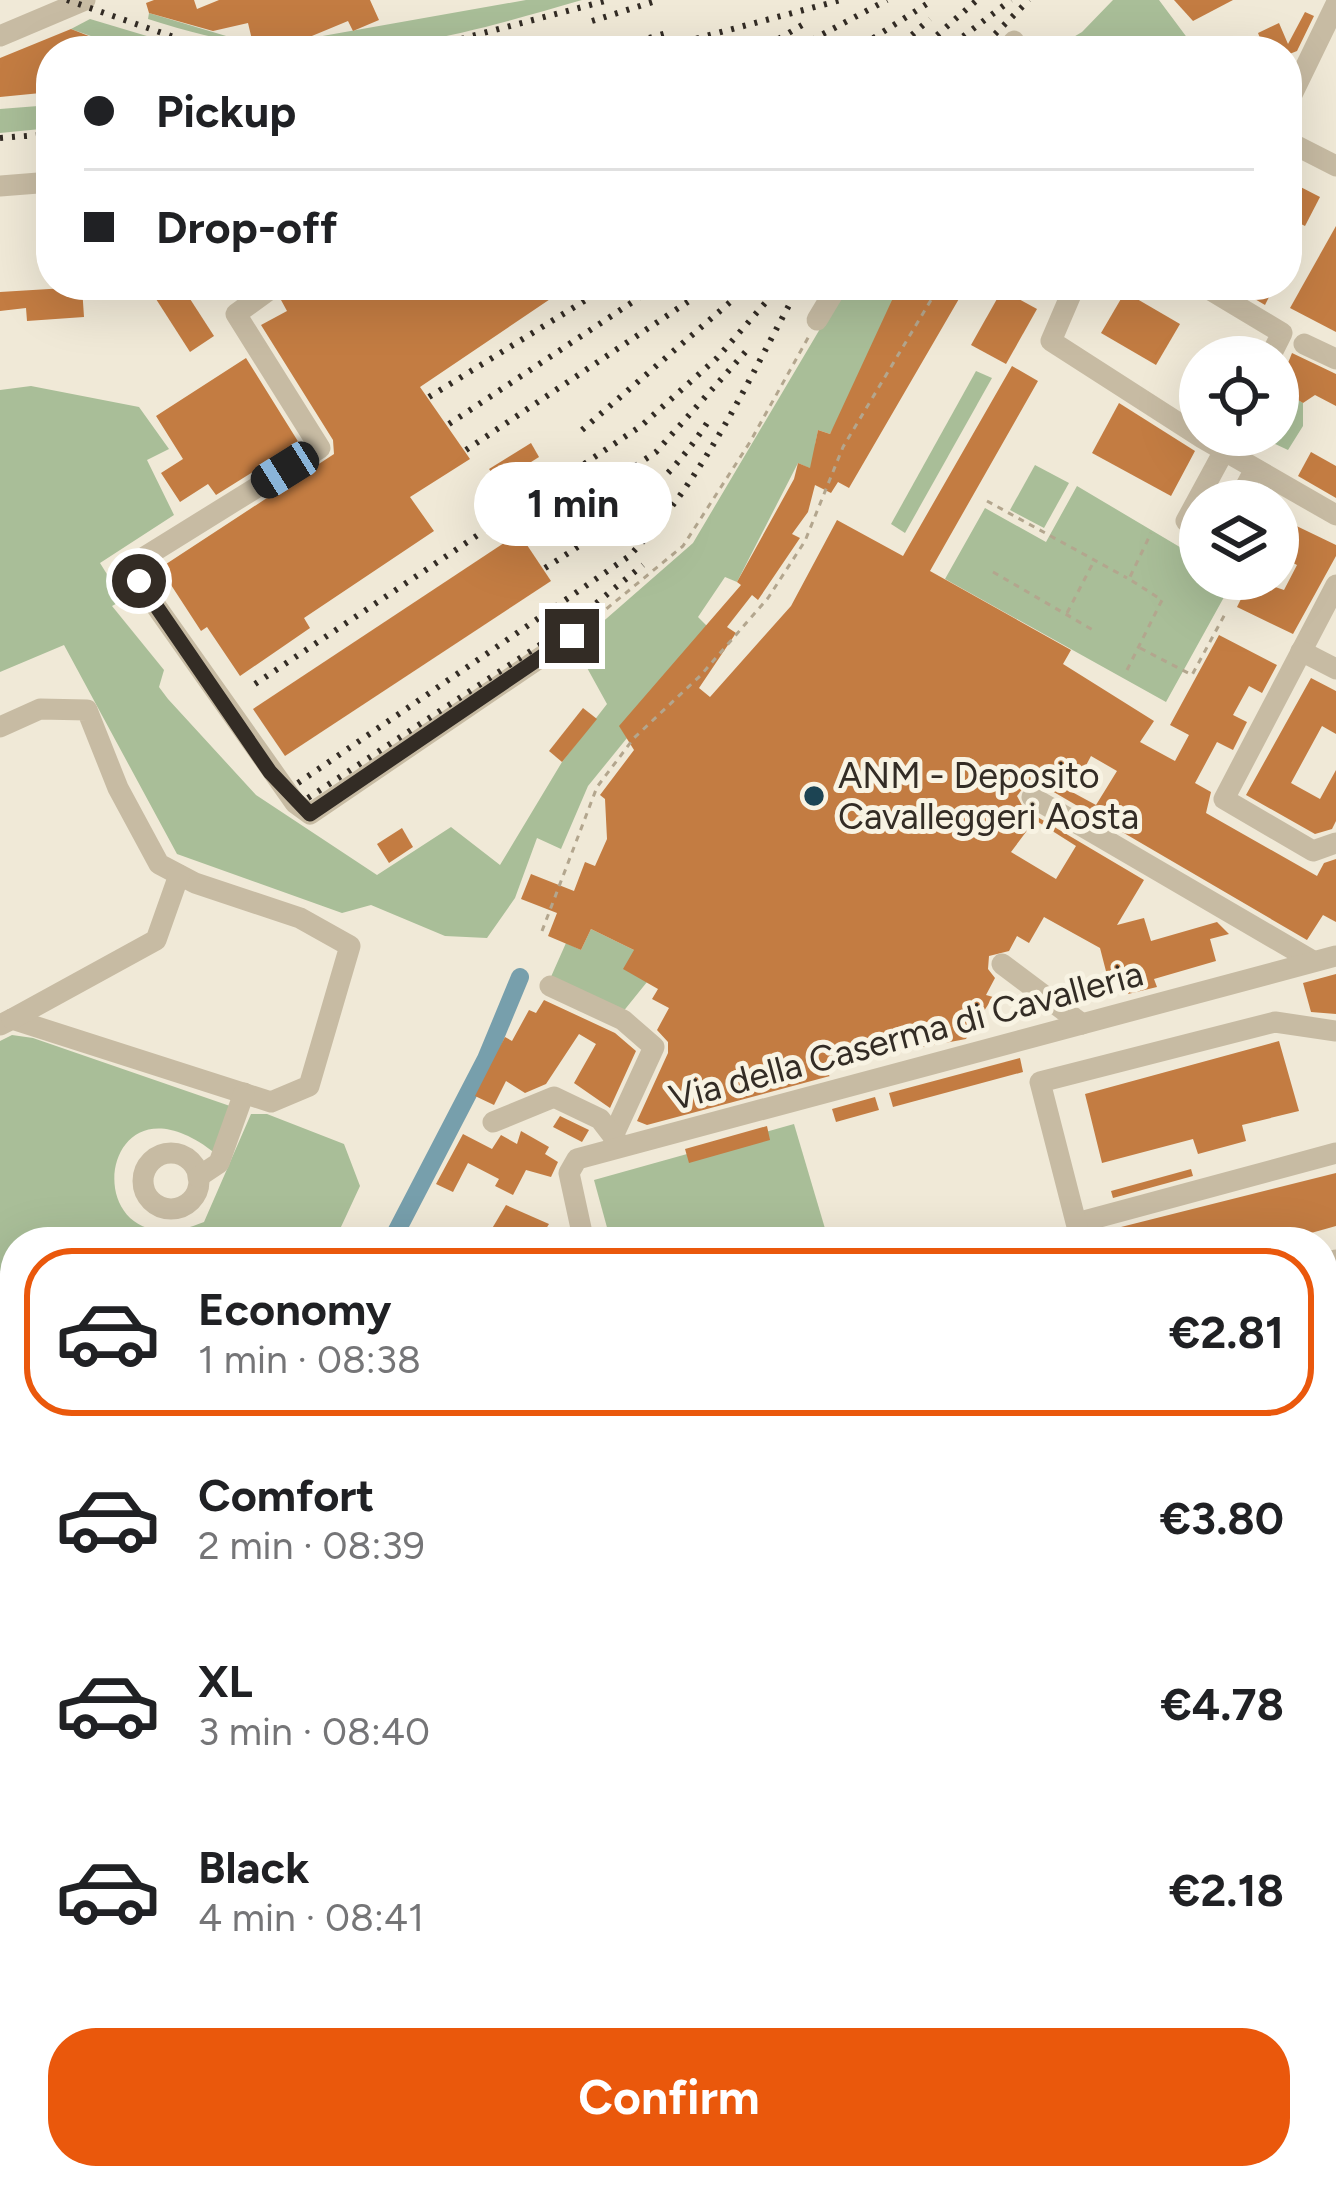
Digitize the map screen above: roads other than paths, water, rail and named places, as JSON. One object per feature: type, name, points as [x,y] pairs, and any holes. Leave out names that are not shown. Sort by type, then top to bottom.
[{"type":"street","points":[[0,36],[85,0]]},
{"type":"street","points":[[1302,74],[1336,4]]},
{"type":"street","points":[[1302,149],[1336,166]]},
{"type":"street","points":[[0,186],[36,183]]},
{"type":"street","points":[[255,300],[236,314],[320,448],[143,558],[139,581],[295,803],[310,814],[572,636]]},
{"type":"street","points":[[817,320],[829,300]]},
{"type":"street","points":[[1069,300],[1051,341],[1179,422]]},
{"type":"street","points":[[1227,300],[1280,336]]},
{"type":"street","points":[[1304,344],[1336,359]]},
{"type":"street","points":[[1233,456],[1336,515]]},
{"type":"street","points":[[1249,480],[1255,469]]},
{"type":"street","points":[[1336,585],[1224,799],[1313,851],[1336,843]]},
{"type":"street","points":[[1301,651],[1336,670]]},
{"type":"street","points":[[0,727],[40,709],[87,710],[118,788],[159,864],[300,918],[350,946],[309,1086],[271,1102],[6,1022]]},
{"type":"street","points":[[1032,796],[1325,958]]},
{"type":"street","points":[[6,1022],[156,940],[179,875]]},
{"type":"street","name":"Via della Caserma di Cavalleria","points":[[581,1227],[568,1173],[577,1160],[616,1141],[1325,958]]},
{"type":"street","points":[[1002,964],[1082,1024]]},
{"type":"street","points":[[550,986],[623,1020],[654,1047],[616,1141]]},
{"type":"street","points":[[1077,1227],[1040,1082],[1276,1022],[1336,1031]]},
{"type":"street","points":[[198,1177],[219,1163],[244,1093]]},
{"type":"street","points":[[494,1122],[554,1097],[600,1119],[616,1141]]},
{"type":"street","points":[[1098,1227],[1336,1153]]},
{"type":"waterway","points":[[399,1227],[486,1059],[520,977]]},
{"type":"railway","points":[[67,0],[171,36]]},
{"type":"railway","points":[[472,36],[609,0]]},
{"type":"railway","points":[[592,21],[659,0]]},
{"type":"railway","points":[[706,36],[841,0]]},
{"type":"railway","points":[[819,36],[887,0]]},
{"type":"railway","points":[[877,36],[933,0]]},
{"type":"railway","points":[[936,36],[977,0]]},
{"type":"railway","points":[[964,36],[1011,0]]},
{"type":"railway","points":[[993,36],[1029,0]]},
{"type":"railway","points":[[911,36],[930,19]]},
{"type":"railway","points":[[784,36],[804,24]]},
{"type":"railway","points":[[656,36],[667,33]]},
{"type":"railway","points":[[0,138],[36,135]]},
{"type":"railway","points":[[429,397],[586,300]]},
{"type":"railway","points":[[449,424],[635,300]]},
{"type":"railway","points":[[466,450],[691,300]]},
{"type":"railway","points":[[582,430],[733,300]]},
{"type":"railway","points":[[255,684],[641,426],[717,358],[768,300]]},
{"type":"railway","points":[[298,783],[628,557],[703,462],[792,300]]},
{"type":"railway","points":[[526,540],[656,452],[749,348]]},
{"type":"railway","points":[[545,568],[635,505],[707,423]]},
{"type":"railway","points":[[308,798],[567,627],[643,565]]},
{"type":"place","name":"ANM - Deposito Cavalleggeri Aosta","points":[[814,796]]}]
